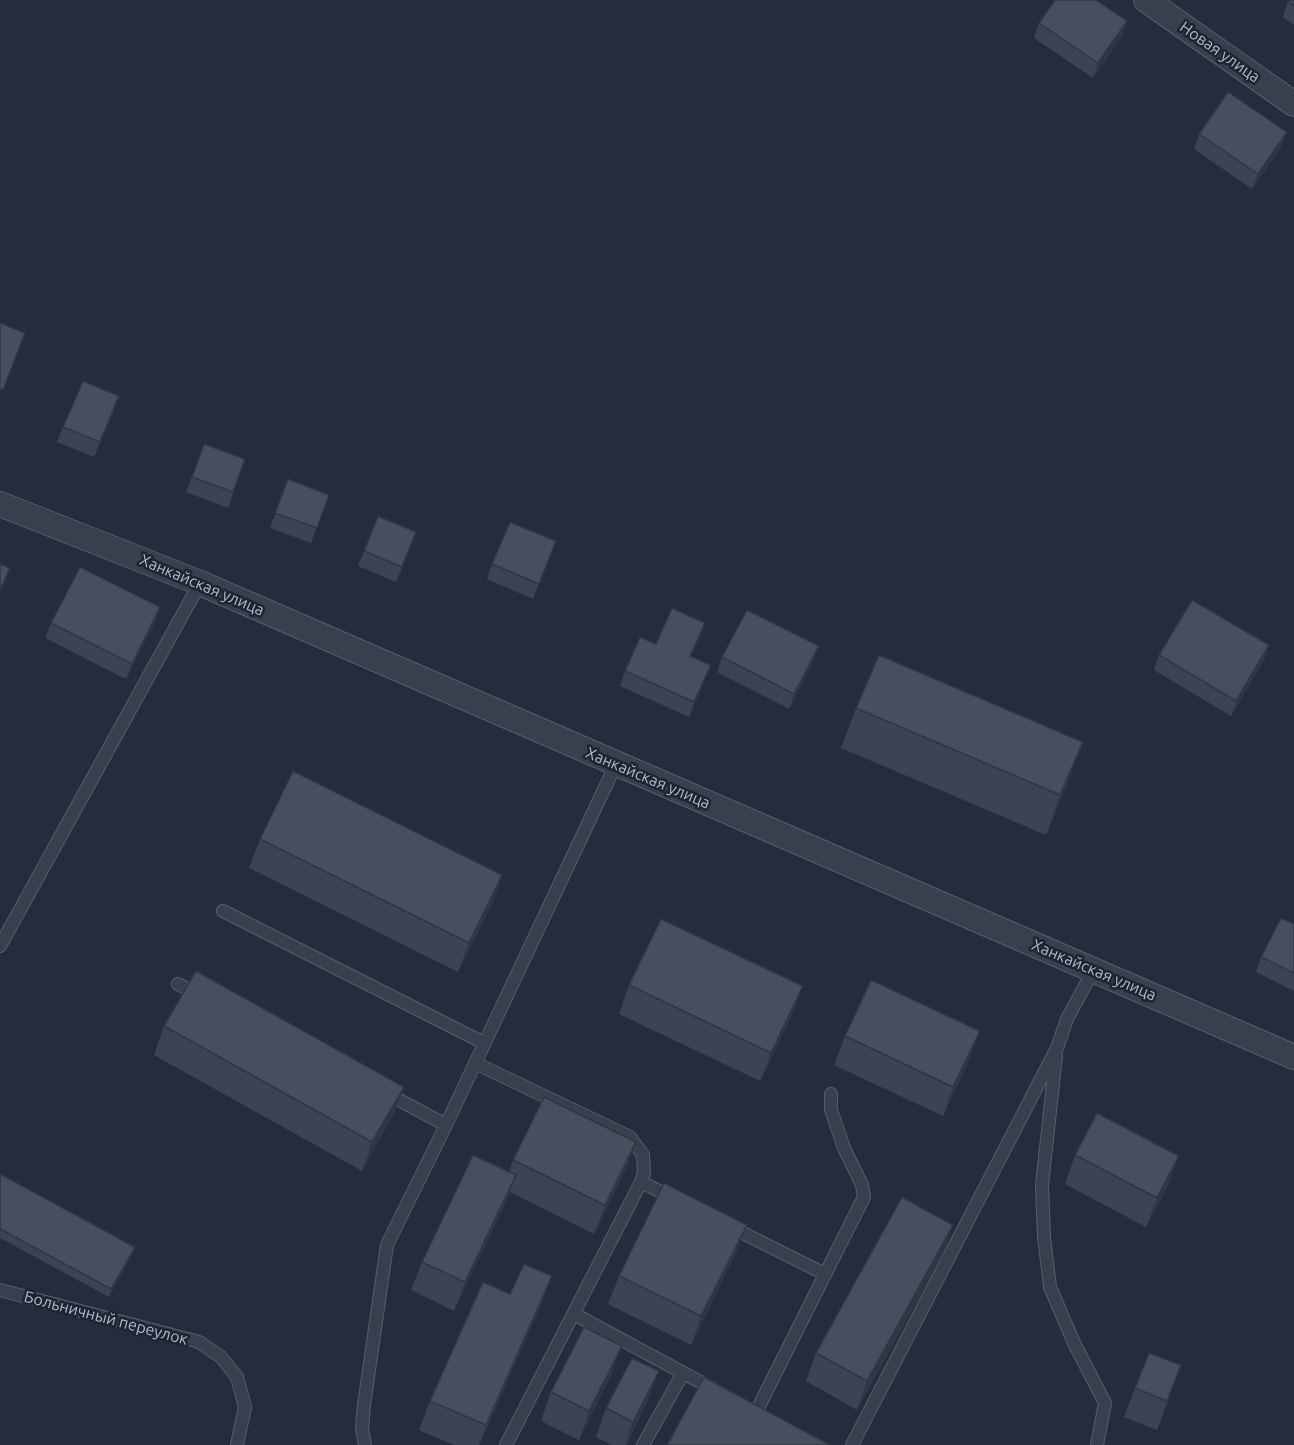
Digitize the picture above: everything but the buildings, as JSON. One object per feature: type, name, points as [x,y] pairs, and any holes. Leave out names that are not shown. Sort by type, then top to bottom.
[{"type":"street","name":"Новая улица","points":[[1146,0],[1294,104]]},
{"type":"street","name":"Ханкайская улица","points":[[0,504],[200,583],[1294,1057]]},
{"type":"lane","points":[[0,946],[200,583]]},
{"type":"lane","points":[[365,1445],[362,1429],[364,1405],[387,1245],[616,764]]},
{"type":"lane","points":[[223,911],[484,1043]]},
{"type":"lane","points":[[852,1445],[1057,1048],[1068,1019],[1094,969]]},
{"type":"lane","points":[[178,984],[209,1000]]},
{"type":"lane","points":[[1057,1048],[1042,1185],[1044,1237],[1050,1287],[1074,1343],[1105,1403],[1097,1445]]},
{"type":"lane","points":[[475,1063],[630,1137],[643,1155],[642,1182],[506,1445]]},
{"type":"lane","points":[[374,1087],[446,1125]]},
{"type":"lane","points":[[756,1412],[864,1197],[862,1185],[844,1149],[831,1110],[831,1094]]},
{"type":"lane","points":[[642,1182],[682,1203]]},
{"type":"lane","points":[[723,1223],[825,1274]]},
{"type":"lane","name":"Больничный переулок","points":[[0,1290],[200,1342],[221,1357],[237,1377],[245,1407],[237,1445]]},
{"type":"lane","points":[[574,1314],[725,1395]]},
{"type":"lane","points":[[643,1445],[683,1373]]}]
